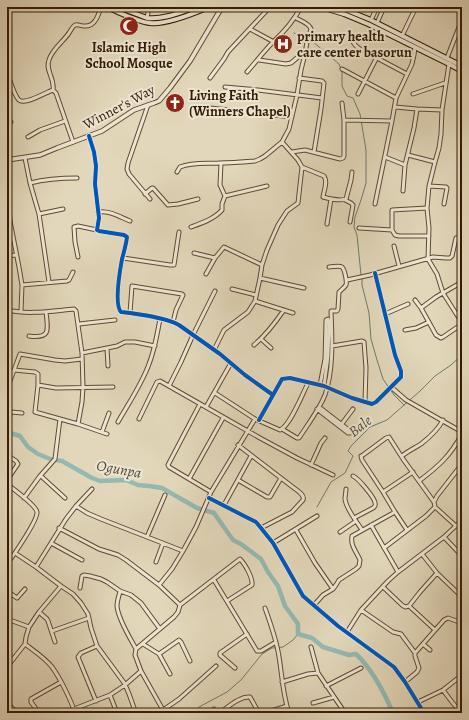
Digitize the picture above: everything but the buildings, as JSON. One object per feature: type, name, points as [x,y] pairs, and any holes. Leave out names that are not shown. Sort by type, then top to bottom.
[{"type":"main road","points":[[106,7],[147,18],[165,16],[196,7]]},
{"type":"main road","points":[[118,7],[146,22],[155,23],[185,16],[209,7]]},
{"type":"main road","points":[[321,7],[346,10],[462,71]]},
{"type":"main road","points":[[339,7],[371,20],[462,66]]},
{"type":"street","points":[[73,142],[56,93],[53,90],[53,79],[49,72],[48,66],[50,56],[73,26],[90,26],[94,24],[101,7]]},
{"type":"street","points":[[147,18],[149,7]]},
{"type":"street","name":"Winner's Way","points":[[7,160],[40,156],[102,131],[134,110],[159,101],[190,61],[222,7]]},
{"type":"street","points":[[210,78],[228,52],[270,7]]},
{"type":"street","points":[[247,72],[296,18],[302,7]]},
{"type":"street","points":[[371,20],[377,7]]},
{"type":"street","points":[[377,24],[384,7]]},
{"type":"street","points":[[402,36],[416,7]]},
{"type":"street","points":[[177,172],[180,167],[189,164],[250,161],[260,159],[282,142],[288,131],[292,117],[297,95],[300,70],[311,31],[308,24],[296,18]]},
{"type":"street","points":[[447,58],[460,22]]},
{"type":"street","points":[[250,29],[274,42]]},
{"type":"street","points":[[353,42],[356,46],[376,59],[407,74]]},
{"type":"street","points":[[375,204],[396,98],[412,64],[415,47]]},
{"type":"street","points":[[259,60],[286,64],[291,63],[298,57],[305,54]]},
{"type":"street","points":[[358,94],[376,59]]},
{"type":"street","points":[[415,300],[436,335],[441,338],[462,323],[444,293],[437,274],[428,259],[429,221],[427,208],[429,186],[434,162],[439,148],[445,83],[449,64]]},
{"type":"street","points":[[342,69],[396,98]]},
{"type":"street","points":[[7,72],[9,73],[8,75],[20,102],[27,101],[53,90]]},
{"type":"street","points":[[299,78],[324,83],[314,152]]},
{"type":"street","points":[[412,94],[445,83]]},
{"type":"street","points":[[225,87],[322,98]]},
{"type":"street","points":[[292,152],[305,150],[343,158],[344,120],[342,103]]},
{"type":"street","points":[[148,105],[127,169],[131,177],[150,199]]},
{"type":"street","points":[[395,107],[442,110]]},
{"type":"street","points":[[210,108],[292,117]]},
{"type":"street","points":[[403,192],[405,165],[417,109]]},
{"type":"street","points":[[344,120],[392,122]]},
{"type":"street","points":[[28,137],[44,128],[65,121]]},
{"type":"street","points":[[7,123],[11,122]]},
{"type":"street","points":[[89,136],[94,152],[96,166],[95,184],[99,218],[97,230]]},
{"type":"street","points":[[214,350],[224,330],[247,314],[254,301],[262,265],[278,225],[287,211],[298,203],[302,167],[292,152],[282,142]]},
{"type":"street","points":[[408,155],[434,162]]},
{"type":"street","points":[[385,157],[405,165]]},
{"type":"street","points":[[25,158],[30,183],[39,214],[49,282]]},
{"type":"street","points":[[191,227],[203,223],[219,214],[222,210],[222,204],[225,196],[220,185],[221,163]]},
{"type":"street","points":[[302,167],[324,176],[326,181],[323,197],[345,200],[353,205],[350,222]]},
{"type":"street","points":[[345,200],[352,172]]},
{"type":"street","points":[[30,183],[46,179],[77,178]]},
{"type":"street","points":[[225,196],[267,186]]},
{"type":"street","points":[[429,186],[446,187],[447,190],[444,204]]},
{"type":"street","points":[[145,194],[153,188],[168,205],[198,199]]},
{"type":"street","points":[[7,190],[8,222],[20,267],[22,285],[21,312]]},
{"type":"street","points":[[328,224],[331,199]]},
{"type":"street","points":[[427,208],[392,210],[392,230],[395,235],[399,236],[429,236]]},
{"type":"street","points":[[39,214],[63,209]]},
{"type":"street","points":[[98,212],[111,214],[130,221]]},
{"type":"street","points":[[78,257],[74,227],[78,226],[126,236],[127,240],[122,258],[118,288],[118,308],[121,312],[173,322],[214,350],[273,395]]},
{"type":"street","points":[[359,228],[392,230]]},
{"type":"street","points":[[122,258],[172,265],[175,262],[180,232]]},
{"type":"street","points":[[347,280],[433,257],[451,257],[456,238],[462,237]]},
{"type":"street","points":[[394,246],[399,266]]},
{"type":"street","points":[[206,274],[215,258],[224,247],[262,265]]},
{"type":"street","points":[[194,253],[215,258]]},
{"type":"street","points":[[7,256],[16,255]]},
{"type":"street","points":[[215,393],[255,419],[282,429],[299,438],[318,408],[331,362],[331,311],[337,311],[339,292],[346,285],[347,280],[341,266],[329,267]]},
{"type":"street","points":[[22,285],[69,280],[73,272]]},
{"type":"street","points":[[259,420],[282,379],[290,378],[324,386],[352,398],[372,404],[376,402],[401,377],[402,374],[395,355],[375,273]]},
{"type":"street","points":[[260,278],[304,288]]},
{"type":"street","points":[[421,308],[462,282]]},
{"type":"street","points":[[130,313],[132,286],[182,294],[183,296],[176,310],[173,322]]},
{"type":"street","points":[[232,289],[256,295]]},
{"type":"street","points":[[169,386],[182,362],[214,291]]},
{"type":"street","points":[[254,301],[293,313]]},
{"type":"street","points":[[385,314],[408,304]]},
{"type":"street","points":[[7,310],[14,312],[46,312],[74,309],[77,312],[82,353],[83,387],[78,424]]},
{"type":"street","points":[[254,345],[276,322],[284,310]]},
{"type":"street","points":[[29,336],[44,336],[47,325],[46,312]]},
{"type":"street","points":[[118,422],[145,373],[155,346],[160,319]]},
{"type":"street","points":[[328,319],[328,356],[324,386],[326,320],[328,319]]},
{"type":"street","points":[[79,324],[115,320]]},
{"type":"street","points":[[406,330],[416,328],[429,322]]},
{"type":"street","points":[[7,336],[9,339],[7,347]]},
{"type":"street","points":[[261,339],[272,348]]},
{"type":"street","points":[[332,346],[362,341],[364,342],[366,368],[365,402]]},
{"type":"street","points":[[82,353],[118,346],[125,342],[135,342],[155,346]]},
{"type":"street","points":[[107,348],[108,366]]},
{"type":"street","points":[[7,389],[20,354],[55,360],[82,359]]},
{"type":"street","points":[[206,407],[231,363]]},
{"type":"street","points":[[14,370],[38,374],[35,412],[107,434]]},
{"type":"street","points":[[139,419],[157,382],[160,381],[223,418],[332,475]]},
{"type":"street","points":[[282,429],[285,427],[298,406],[308,383]]},
{"type":"street","points":[[38,385],[50,388],[113,387]]},
{"type":"street","points":[[389,389],[443,420],[462,433],[454,448],[439,466],[419,481]]},
{"type":"street","points":[[200,404],[168,465],[211,492]]},
{"type":"street","points":[[318,408],[341,425],[353,409]]},
{"type":"street","points":[[7,421],[11,412],[22,413]]},
{"type":"street","points":[[102,432],[109,413]]},
{"type":"street","points":[[189,479],[223,418]]},
{"type":"street","points":[[24,498],[40,476],[55,460],[60,419]]},
{"type":"street","points":[[159,585],[172,569],[183,551],[204,510],[211,492],[255,419]]},
{"type":"street","points":[[402,456],[430,437],[437,430],[443,420]]},
{"type":"street","points":[[407,530],[362,460],[361,456],[387,437],[434,502],[435,507],[456,526]]},
{"type":"street","points":[[311,465],[321,443],[325,438]]},
{"type":"street","points":[[238,445],[304,498],[292,512],[261,528]]},
{"type":"street","points":[[7,455],[18,464],[7,480]]},
{"type":"street","points":[[224,506],[251,456]]},
{"type":"street","points":[[434,502],[441,490],[461,467]]},
{"type":"street","points":[[383,492],[413,472]]},
{"type":"street","points":[[40,476],[65,498]]},
{"type":"street","points":[[340,532],[375,507],[376,504],[363,486],[353,476]]},
{"type":"street","points":[[238,480],[267,497],[270,497],[281,478]]},
{"type":"street","points":[[7,484],[37,511],[33,523],[7,564]]},
{"type":"street","points":[[36,567],[59,528],[76,506],[92,489]]},
{"type":"street","points":[[346,489],[346,504],[362,530]]},
{"type":"street","points":[[147,537],[165,496]]},
{"type":"street","points":[[209,498],[256,522],[273,543],[301,593],[346,632],[394,667],[424,713]]},
{"type":"street","points":[[76,506],[87,513],[183,551]]},
{"type":"street","points":[[384,548],[426,516],[435,507]]},
{"type":"street","points":[[314,605],[323,595],[336,585],[339,580],[359,566],[360,559],[352,547],[352,536],[395,512]]},
{"type":"street","points":[[273,543],[318,516]]},
{"type":"street","points":[[346,632],[371,598],[398,572],[444,537],[462,520]]},
{"type":"street","points":[[7,522],[9,526],[8,528]]},
{"type":"street","points":[[371,526],[398,572]]},
{"type":"street","points":[[59,528],[99,549],[122,557],[159,585],[180,605]]},
{"type":"street","points":[[296,530],[332,589]]},
{"type":"street","points":[[444,537],[462,555]]},
{"type":"street","points":[[51,543],[82,560]]},
{"type":"street","points":[[156,562],[163,543]]},
{"type":"street","points":[[15,553],[73,594],[86,609],[97,646],[125,685],[136,713]]},
{"type":"street","points":[[422,554],[437,573],[462,597]]},
{"type":"street","points":[[136,649],[174,617],[178,612],[180,605],[240,559],[253,581],[252,585],[227,600]]},
{"type":"street","points":[[409,606],[437,573]]},
{"type":"street","points":[[80,588],[82,576],[85,575],[106,582],[120,591],[131,595],[139,601],[160,629]]},
{"type":"street","points":[[214,580],[256,649],[259,651],[276,643]]},
{"type":"street","points":[[7,667],[25,644],[29,627],[39,612],[61,586]]},
{"type":"street","points":[[383,587],[402,606],[409,606],[435,630]]},
{"type":"street","points":[[7,591],[17,598],[25,589]]},
{"type":"street","points":[[120,591],[117,603],[118,613],[136,649],[135,655],[141,671],[163,710],[216,666]]},
{"type":"street","points":[[265,608],[278,651],[282,682],[289,713]]},
{"type":"street","points":[[361,610],[393,632],[401,634],[415,653],[419,668],[405,682]]},
{"type":"street","points":[[39,612],[47,619],[55,642]]},
{"type":"street","points":[[52,631],[89,618]]},
{"type":"street","points":[[415,653],[444,620],[448,618],[462,623]]},
{"type":"street","points":[[7,619],[29,627]]},
{"type":"street","points":[[235,668],[220,655],[220,653],[247,634]]},
{"type":"street","points":[[159,654],[179,640],[190,660]]},
{"type":"street","points":[[25,644],[50,665],[61,682],[74,711],[110,695],[125,685],[141,671]]},
{"type":"street","points":[[143,644],[159,654],[170,674]]},
{"type":"street","points":[[423,644],[430,650]]},
{"type":"street","points":[[96,701],[78,657],[81,653],[97,646]]},
{"type":"street","points":[[311,647],[318,673],[345,713]]},
{"type":"street","points":[[326,686],[361,668]]},
{"type":"street","points":[[282,682],[308,674],[318,673]]},
{"type":"street","points":[[418,702],[443,690],[462,675]]},
{"type":"street","points":[[39,713],[31,702],[31,699],[61,682]]},
{"type":"street","points":[[443,690],[461,713]]},
{"type":"street","points":[[110,695],[117,713]]},
{"type":"street","points":[[224,713],[226,708],[235,702],[246,697],[250,697],[259,713]]},
{"type":"street","points":[[313,703],[334,697]]},
{"type":"street","points":[[7,703],[13,709],[10,713]]},
{"type":"street","points":[[265,713],[287,706]]},
{"type":"street","points":[[214,709],[215,713]]},
{"type":"street","points":[[367,713],[372,711]]},
{"type":"waterway","points":[[294,33],[304,38]]},
{"type":"waterway","points":[[312,41],[339,64],[342,72],[342,86],[347,96],[353,98],[360,114],[366,150],[366,183],[355,217],[354,227],[357,235],[361,275]]},
{"type":"waterway","points":[[362,278],[362,285],[369,313],[371,339],[383,379],[394,395],[404,405]]},
{"type":"waterway","name":"Bale","points":[[317,507],[331,482],[345,473],[353,456],[348,451],[351,446],[370,427],[387,420],[435,376],[462,355]]},
{"type":"waterway","name":"Ogunpa","points":[[7,432],[20,436],[28,447],[38,454],[50,459],[62,461],[92,478],[100,481],[126,480],[138,485],[162,488],[197,508],[214,513],[233,540],[261,559],[278,586],[285,606],[298,624],[298,634],[312,638],[323,647],[349,655],[356,654],[368,667],[378,682],[393,713]]},
{"type":"waterway","points":[[192,713],[199,707],[227,692],[241,680],[262,654],[272,648],[283,647],[293,640],[298,634]]},
{"type":"cycle path","points":[[89,136],[94,152],[96,166],[95,184],[99,218],[97,230],[124,235],[127,237],[118,287],[118,302],[121,312],[159,318],[179,325],[220,354],[245,375],[273,395]]},
{"type":"cycle path","points":[[259,420],[282,379],[290,378],[324,386],[352,398],[372,404],[376,402],[401,377],[401,371],[395,355],[375,273]]},
{"type":"cycle path","points":[[209,498],[256,522],[273,543],[303,596],[338,626],[394,667],[424,713]]},
{"type":"place","name":"Islamic High School Mosque","points":[[129,26]]},
{"type":"place","name":"primary health care center basorun","points":[[283,44]]},
{"type":"place","name":"Living Faith (Winners Chapel)","points":[[175,103]]}]
